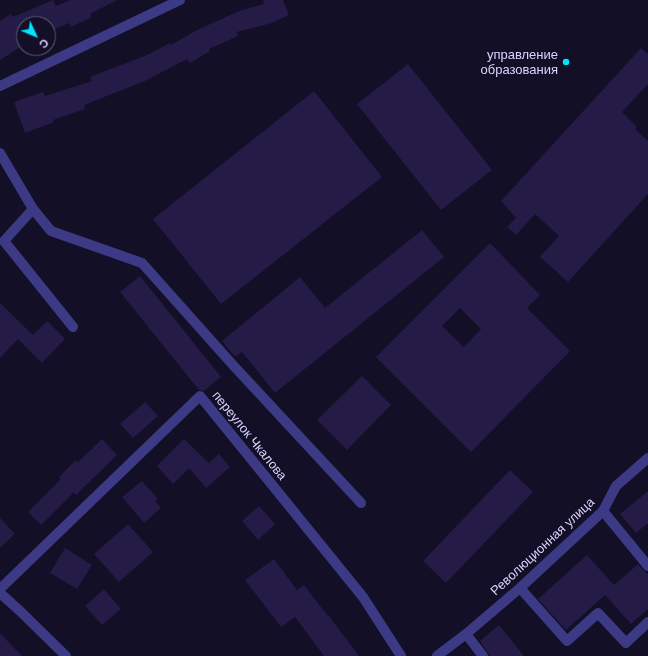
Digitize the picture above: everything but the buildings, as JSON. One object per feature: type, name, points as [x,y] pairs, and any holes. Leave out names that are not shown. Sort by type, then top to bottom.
[{"type":"street","points":[[0,86],[180,0]]},
{"type":"street","points":[[0,153],[33,209],[50,231],[142,263],[232,364],[361,503]]},
{"type":"street","points":[[33,209],[4,241],[73,328]]},
{"type":"street","name":"переулок Чкалова","points":[[0,589],[200,396],[363,597],[401,656]]},
{"type":"street","name":"Революционная улица","points":[[438,656],[520,588],[603,511],[616,486],[648,458]]},
{"type":"street","points":[[603,511],[646,560]]},
{"type":"street","points":[[520,588],[567,641],[598,613],[626,643],[648,622]]},
{"type":"street","points":[[0,594],[20,611],[66,656]]},
{"type":"street","points":[[466,634],[483,656]]},
{"type":"place","name":"управление образования","points":[[566,62]]}]
